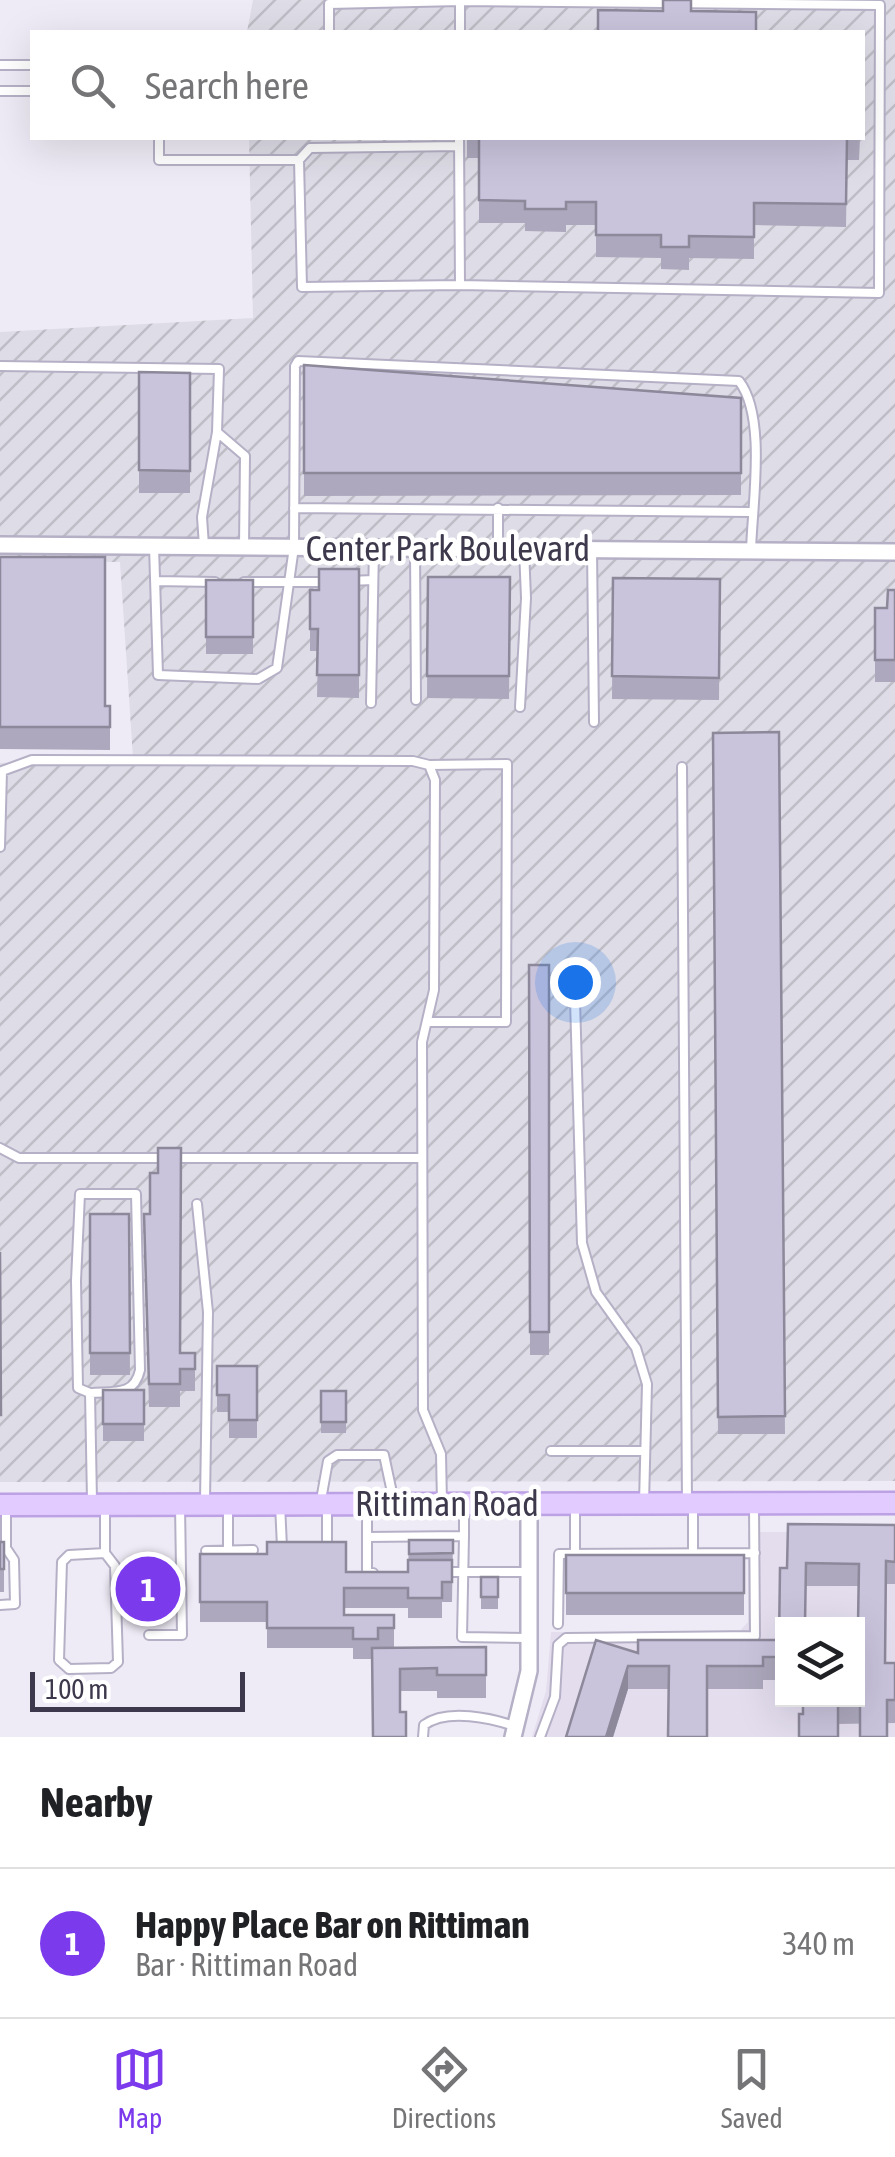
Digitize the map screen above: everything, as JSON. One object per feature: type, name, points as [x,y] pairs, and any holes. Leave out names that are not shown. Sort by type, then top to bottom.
[{"type":"main road","name":"Rittiman Road","points":[[3,1506],[895,1503]]},
{"type":"street","name":"Center Park Boulevard","points":[[0,545],[895,552]]},
{"type":"street","points":[[515,1732],[527,1684],[530,1638],[529,1503]]},
{"type":"lane","points":[[460,2],[460,30]]},
{"type":"lane","points":[[330,30],[329,4],[880,5],[879,293],[460,285],[302,287],[300,160],[310,148],[330,142],[459,142],[460,285]]},
{"type":"lane","points":[[0,65],[30,65]]},
{"type":"lane","points":[[0,91],[30,91]]},
{"type":"lane","points":[[159,140],[159,160],[300,160]]},
{"type":"lane","points":[[305,140],[310,148]]},
{"type":"lane","points":[[154,546],[158,676],[258,679],[277,668],[294,547],[298,360],[739,381],[753,404],[751,551]]},
{"type":"lane","points":[[0,366],[218,369],[218,432],[202,517],[204,546]]},
{"type":"lane","points":[[218,432],[246,456],[244,546]]},
{"type":"lane","points":[[294,508],[752,512]]},
{"type":"lane","points":[[498,508],[498,549]]},
{"type":"lane","points":[[371,703],[374,548]]},
{"type":"lane","points":[[415,548],[412,595],[416,700]]},
{"type":"lane","points":[[520,707],[526,598],[524,549]]},
{"type":"lane","points":[[592,550],[594,722]]},
{"type":"lane","points":[[155,582],[373,580]]},
{"type":"lane","points":[[0,847],[1,770],[32,760],[507,764],[506,1022],[426,1022]]},
{"type":"lane","points":[[429,765],[435,780],[434,990],[422,1042],[424,1410],[442,1454],[442,1504]]},
{"type":"lane","points":[[682,768],[693,1552]]},
{"type":"lane","points":[[575,1000],[582,1243],[596,1292],[636,1348],[647,1384],[644,1503]]},
{"type":"lane","points":[[0,1148],[19,1158],[422,1158]]},
{"type":"lane","points":[[80,1194],[136,1194],[140,1370],[137,1384],[130,1389],[90,1393],[78,1388],[76,1282],[80,1194]]},
{"type":"lane","points":[[198,1204],[208,1312],[204,1505]]},
{"type":"lane","points":[[90,1393],[105,1553],[116,1566],[118,1662],[111,1668],[69,1669],[59,1660],[62,1562],[69,1555],[105,1553]]},
{"type":"lane","points":[[551,1451],[645,1451]]},
{"type":"lane","points":[[312,1548],[327,1548],[324,1504],[328,1461],[337,1455],[384,1454],[394,1504]]},
{"type":"lane","points":[[540,1737],[555,1698],[558,1645],[566,1638],[755,1636],[754,1502]]},
{"type":"lane","points":[[575,1503],[575,1554]]},
{"type":"lane","points":[[228,1504],[228,1550]]},
{"type":"lane","points":[[280,1504],[282,1547],[297,1548]]},
{"type":"lane","points":[[367,1504],[367,1573],[386,1572]]},
{"type":"lane","points":[[464,1504],[462,1637],[530,1638]]},
{"type":"lane","points":[[149,1636],[182,1635],[180,1505]]},
{"type":"lane","points":[[0,1605],[15,1604],[14,1560],[3,1548],[3,1506]]},
{"type":"lane","points":[[367,1537],[464,1536]]},
{"type":"lane","points":[[206,1551],[253,1550]]},
{"type":"lane","points":[[558,1624],[559,1554],[755,1552]]},
{"type":"lane","points":[[424,1572],[529,1572]]},
{"type":"lane","points":[[423,1737],[424,1725],[434,1718],[489,1718],[515,1732]]},
{"type":"shaded area","points":[[253,0],[895,0],[895,1481],[0,1482],[0,763],[133,758],[120,562],[0,561],[0,332],[253,318],[249,140],[865,140],[865,30],[247,30]]},
{"type":"shaded area","points":[[748,1532],[895,1532],[895,1737],[532,1737],[546,1691],[551,1632],[738,1633],[748,1622]]},
{"type":"building","points":[[663,0],[691,0],[691,11],[756,12],[756,30],[598,30],[598,10],[663,11]]},
{"type":"building","points":[[479,140],[847,140],[846,204],[754,203],[754,237],[689,236],[689,247],[661,247],[661,235],[596,235],[596,202],[566,202],[566,209],[525,209],[525,201],[479,200]]},
{"type":"building","points":[[304,365],[741,398],[741,473],[304,473]]},
{"type":"building","points":[[139,372],[190,373],[190,471],[139,470]]},
{"type":"building","points":[[0,557],[105,557],[105,706],[110,706],[110,727],[0,727]]},
{"type":"building","points":[[319,569],[359,569],[359,675],[317,675],[318,629],[310,629],[310,590],[319,590]]},
{"type":"building","points":[[428,577],[510,577],[509,676],[427,676]]},
{"type":"building","points":[[613,578],[720,579],[719,678],[612,676]]},
{"type":"building","points":[[206,580],[253,580],[253,637],[206,637]]},
{"type":"building","points":[[888,590],[895,590],[895,660],[875,660],[875,608],[887,608]]},
{"type":"building","points":[[779,732],[785,1416],[718,1417],[713,733]]},
{"type":"building","points":[[529,965],[549,965],[549,1332],[530,1332]]},
{"type":"building","points":[[158,1148],[181,1148],[180,1353],[195,1353],[195,1369],[180,1369],[180,1384],[149,1384],[144,1214],[150,1214],[150,1173],[158,1173]]},
{"type":"building","points":[[90,1214],[129,1214],[130,1353],[90,1353]]},
{"type":"building","points":[[0,1252],[1,1415],[0,1415]]},
{"type":"building","points":[[217,1366],[257,1366],[257,1420],[229,1420],[229,1395],[217,1395]]},
{"type":"building","points":[[103,1390],[144,1390],[144,1424],[103,1424]]},
{"type":"building","points":[[321,1391],[346,1391],[346,1422],[321,1422]]},
{"type":"building","points":[[788,1524],[895,1525],[895,1562],[886,1561],[885,1663],[895,1663],[895,1700],[887,1700],[887,1737],[860,1737],[860,1707],[865,1707],[865,1617],[858,1617],[859,1564],[806,1563],[805,1617],[779,1617],[780,1568],[787,1568]]},
{"type":"building","points":[[409,1540],[453,1540],[453,1553],[409,1554]]},
{"type":"building","points":[[0,1542],[4,1542],[4,1569],[0,1569]]},
{"type":"building","points":[[267,1542],[346,1542],[346,1572],[408,1572],[408,1560],[452,1560],[452,1582],[442,1582],[442,1598],[408,1598],[408,1588],[344,1588],[344,1615],[394,1615],[394,1628],[378,1628],[378,1639],[353,1639],[353,1628],[267,1628],[267,1602],[200,1602],[200,1554],[267,1554]]},
{"type":"building","points":[[566,1555],[744,1555],[744,1593],[566,1593]]},
{"type":"building","points":[[155,1557],[159,1561],[160,1593],[137,1594],[136,1558]]},
{"type":"building","points":[[481,1577],[498,1577],[498,1597],[481,1597]]},
{"type":"building","points":[[596,1640],[638,1653],[638,1640],[775,1640],[775,1657],[763,1657],[763,1666],[707,1666],[707,1737],[668,1737],[669,1666],[628,1666],[606,1737],[566,1737]]},
{"type":"building","points":[[486,1647],[486,1675],[437,1675],[437,1668],[400,1669],[400,1712],[406,1712],[406,1737],[373,1737],[372,1648]]},
{"type":"building","points":[[803,1707],[838,1707],[838,1737],[799,1737],[799,1714],[803,1714]]},
{"type":"place","name":"Happy Place Bar on Rittiman","points":[[148,1589]]}]
